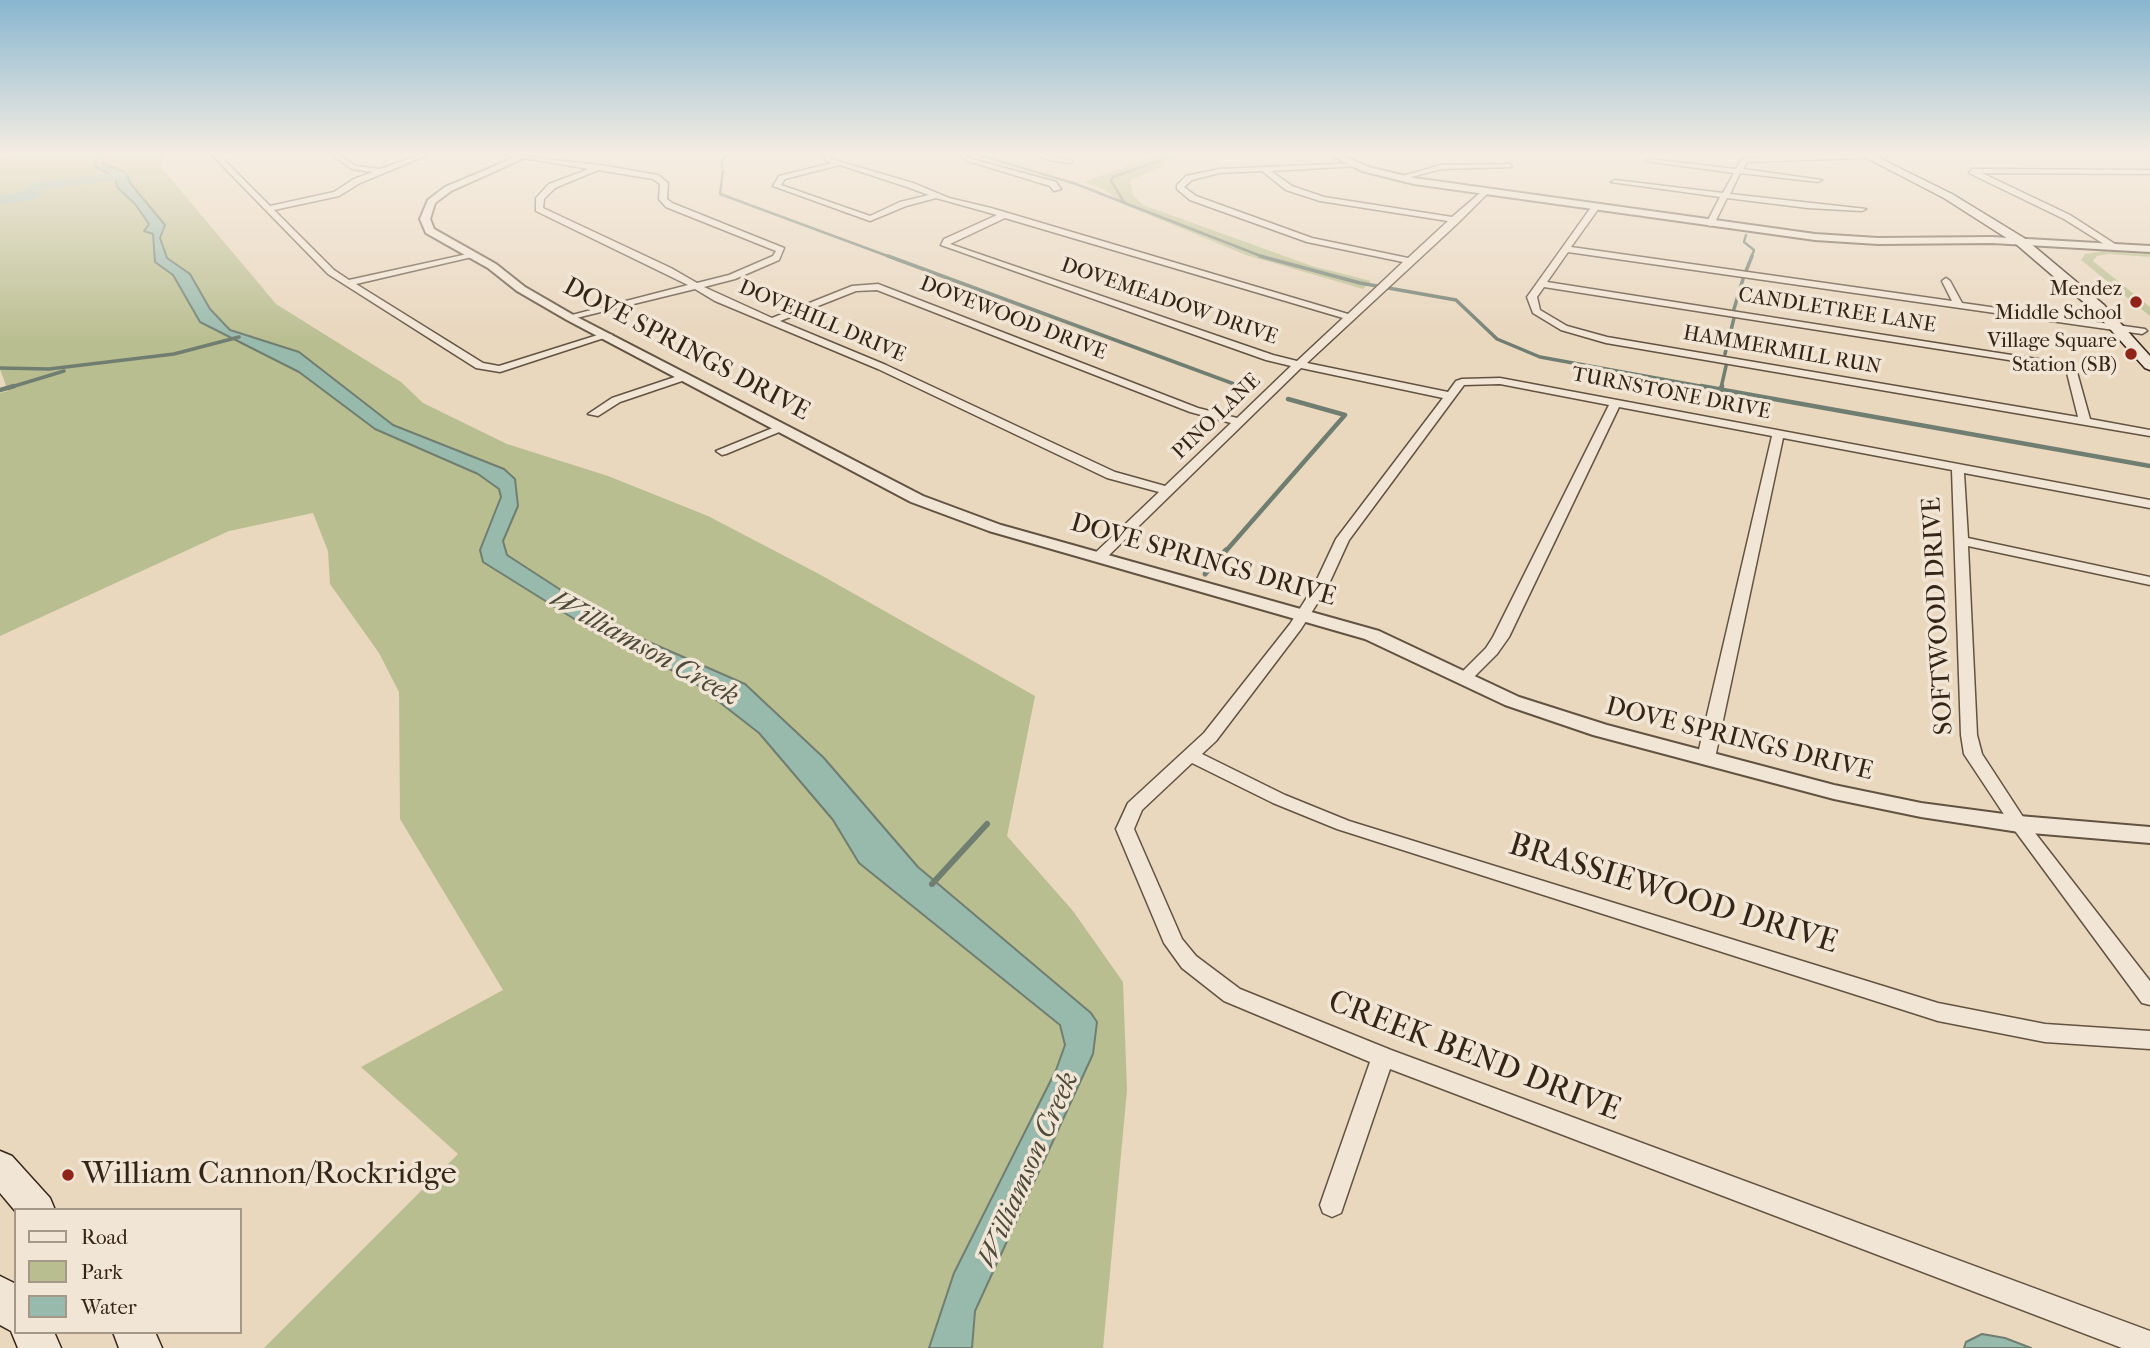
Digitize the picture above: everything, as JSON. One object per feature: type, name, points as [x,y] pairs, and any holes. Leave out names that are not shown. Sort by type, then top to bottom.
[{"type":"main road","points":[[1981,217],[2020,241],[2080,289],[2119,328],[2150,365]]},
{"type":"main road","points":[[1996,217],[2037,242],[2099,291],[2146,335]]},
{"type":"main road","points":[[0,1167],[35,1208]]},
{"type":"main road","points":[[0,1295],[14,1312]]},
{"type":"street","points":[[276,217],[331,272],[346,283],[480,366],[500,369],[608,335]]},
{"type":"street","name":"DOVE SPRINGS DRIVE","points":[[426,217],[430,231],[570,318],[608,335],[917,499],[995,528],[1305,614],[1381,639],[1540,712],[1706,758],[1888,803],[2018,824],[2150,835]]},
{"type":"street","name":"DOVEHILL DRIVE","points":[[556,217],[718,299],[882,368],[1111,475],[1169,491]]},
{"type":"street","points":[[570,318],[758,267],[776,258],[781,250],[699,217]]},
{"type":"street","name":"DOVEMEADOW DRIVE","points":[[1000,217],[947,241],[945,245],[1270,358],[1451,396]]},
{"type":"street","points":[[1010,217],[1349,317]]},
{"type":"street","points":[[1246,217],[1310,240],[1410,261]]},
{"type":"street","points":[[1437,217],[1456,220]]},
{"type":"street","name":"PINO LANE","points":[[1099,557],[1298,365],[1459,217]]},
{"type":"street","points":[[1541,284],[1589,217]]},
{"type":"street","points":[[1659,217],[1840,240],[2020,241],[2150,249]]},
{"type":"street","points":[[1710,224],[1714,217]]},
{"type":"street","points":[[2067,217],[2112,246]]},
{"type":"street","points":[[1566,249],[2119,328],[2146,335]]},
{"type":"street","points":[[1685,267],[1692,251]]},
{"type":"street","points":[[346,283],[470,255]]},
{"type":"street","points":[[1812,285],[1815,269]]},
{"type":"street","points":[[1946,281],[1959,306]]},
{"type":"street","name":"HAMMERMILL RUN","points":[[1541,284],[1532,297],[1536,311],[1555,324],[1593,337],[2150,433]]},
{"type":"street","name":"CANDLETREE LANE","points":[[1541,284],[2071,367],[2085,422]]},
{"type":"street","name":"DOVEWOOD DRIVE","points":[[773,321],[855,288],[878,287],[1194,410],[1239,422]]},
{"type":"street","points":[[593,414],[616,400],[684,377]]},
{"type":"street","name":"TURNSTONE DRIVE","points":[[1305,614],[1343,539],[1460,383],[1481,379],[2150,504]]},
{"type":"street","points":[[1464,678],[1492,651],[1501,637],[1615,403]]},
{"type":"street","points":[[722,452],[780,428]]},
{"type":"street","points":[[1706,758],[1778,434]]},
{"type":"street","name":"SOFTWOOD DRIVE","points":[[1958,468],[1969,735],[1973,754],[2018,824],[2150,997]]},
{"type":"street","points":[[1962,541],[2150,581]]},
{"type":"street","name":"CREEK BEND DRIVE","points":[[1305,614],[1225,720],[1193,756],[1134,807],[1125,829],[1165,928],[1189,962],[1232,995],[1383,1057],[2150,1345]]},
{"type":"street","name":"BRASSIEWOOD DRIVE","points":[[1193,756],[1279,799],[1343,825],[1938,1012],[2034,1031],[2150,1040]]},
{"type":"street","points":[[1332,1205],[1383,1057]]},
{"type":"green space","points":[[0,217],[203,217],[276,304],[401,382],[423,403],[507,444],[608,476],[708,516],[819,574],[1035,696],[1007,836],[1073,911],[1123,982],[1127,1090],[1103,1348],[264,1348],[458,1154],[361,1067],[503,990],[400,819],[399,692],[379,653],[330,584],[328,551],[313,513],[229,531],[0,636],[0,393],[8,391],[0,369]]},
{"type":"green space","points":[[1154,217],[1176,217],[1312,266],[1371,281],[1363,289],[1246,255]]},
{"type":"green space","points":[[2103,251],[2150,254],[2150,257],[2108,254],[2097,256],[2093,261],[2150,307],[2150,316],[2081,260],[2085,254]]},
{"type":"water","name":"Williamson Creek","points":[[144,217],[158,217],[165,225],[160,238],[167,258],[190,274],[210,309],[230,330],[299,352],[393,425],[504,469],[515,479],[518,506],[503,541],[507,555],[624,631],[745,684],[824,758],[918,867],[1091,1013],[1097,1022],[1093,1054],[975,1311],[972,1348],[929,1348],[954,1273],[1056,1070],[1065,1045],[1060,1025],[859,863],[833,820],[759,733],[691,680],[592,630],[483,562],[480,550],[501,497],[499,489],[478,474],[375,429],[299,372],[200,322],[173,275],[155,262],[153,234],[144,231],[149,224]]},
{"type":"water","points":[[1982,1334],[2005,1338],[2031,1348],[1964,1348],[1966,1342]]},
{"type":"waterway","points":[[782,217],[893,258]]},
{"type":"waterway","points":[[1160,217],[1263,257]]},
{"type":"waterway","points":[[1746,235],[1744,242],[1754,250],[1751,258]]},
{"type":"waterway","points":[[888,256],[1245,388]]},
{"type":"waterway","points":[[1746,271],[1752,256]]},
{"type":"waterway","points":[[1263,257],[1360,283],[1456,300],[1497,339],[1540,357],[1711,388]]},
{"type":"waterway","points":[[1734,309],[1743,279]]},
{"type":"waterway","points":[[1725,354],[1734,318]]},
{"type":"waterway","points":[[0,368],[49,369],[174,354],[239,337]]},
{"type":"waterway","points":[[1721,388],[1726,366]]},
{"type":"waterway","points":[[8,388],[64,371]]},
{"type":"waterway","points":[[0,390],[14,386]]},
{"type":"waterway","points":[[1241,386],[1252,390]]},
{"type":"waterway","points":[[1701,386],[2150,466]]},
{"type":"waterway","points":[[1225,552],[1345,415],[1288,399]]},
{"type":"waterway","points":[[1205,574],[1226,550]]},
{"type":"waterway","points":[[932,884],[987,824]]},
{"type":"place","name":"Mendez Middle School","points":[[2136,302]]},
{"type":"place","name":"Village Square Station (SB)","points":[[2131,354]]},
{"type":"place","name":"William Cannon/Rockridge","points":[[68,1175]]}]
